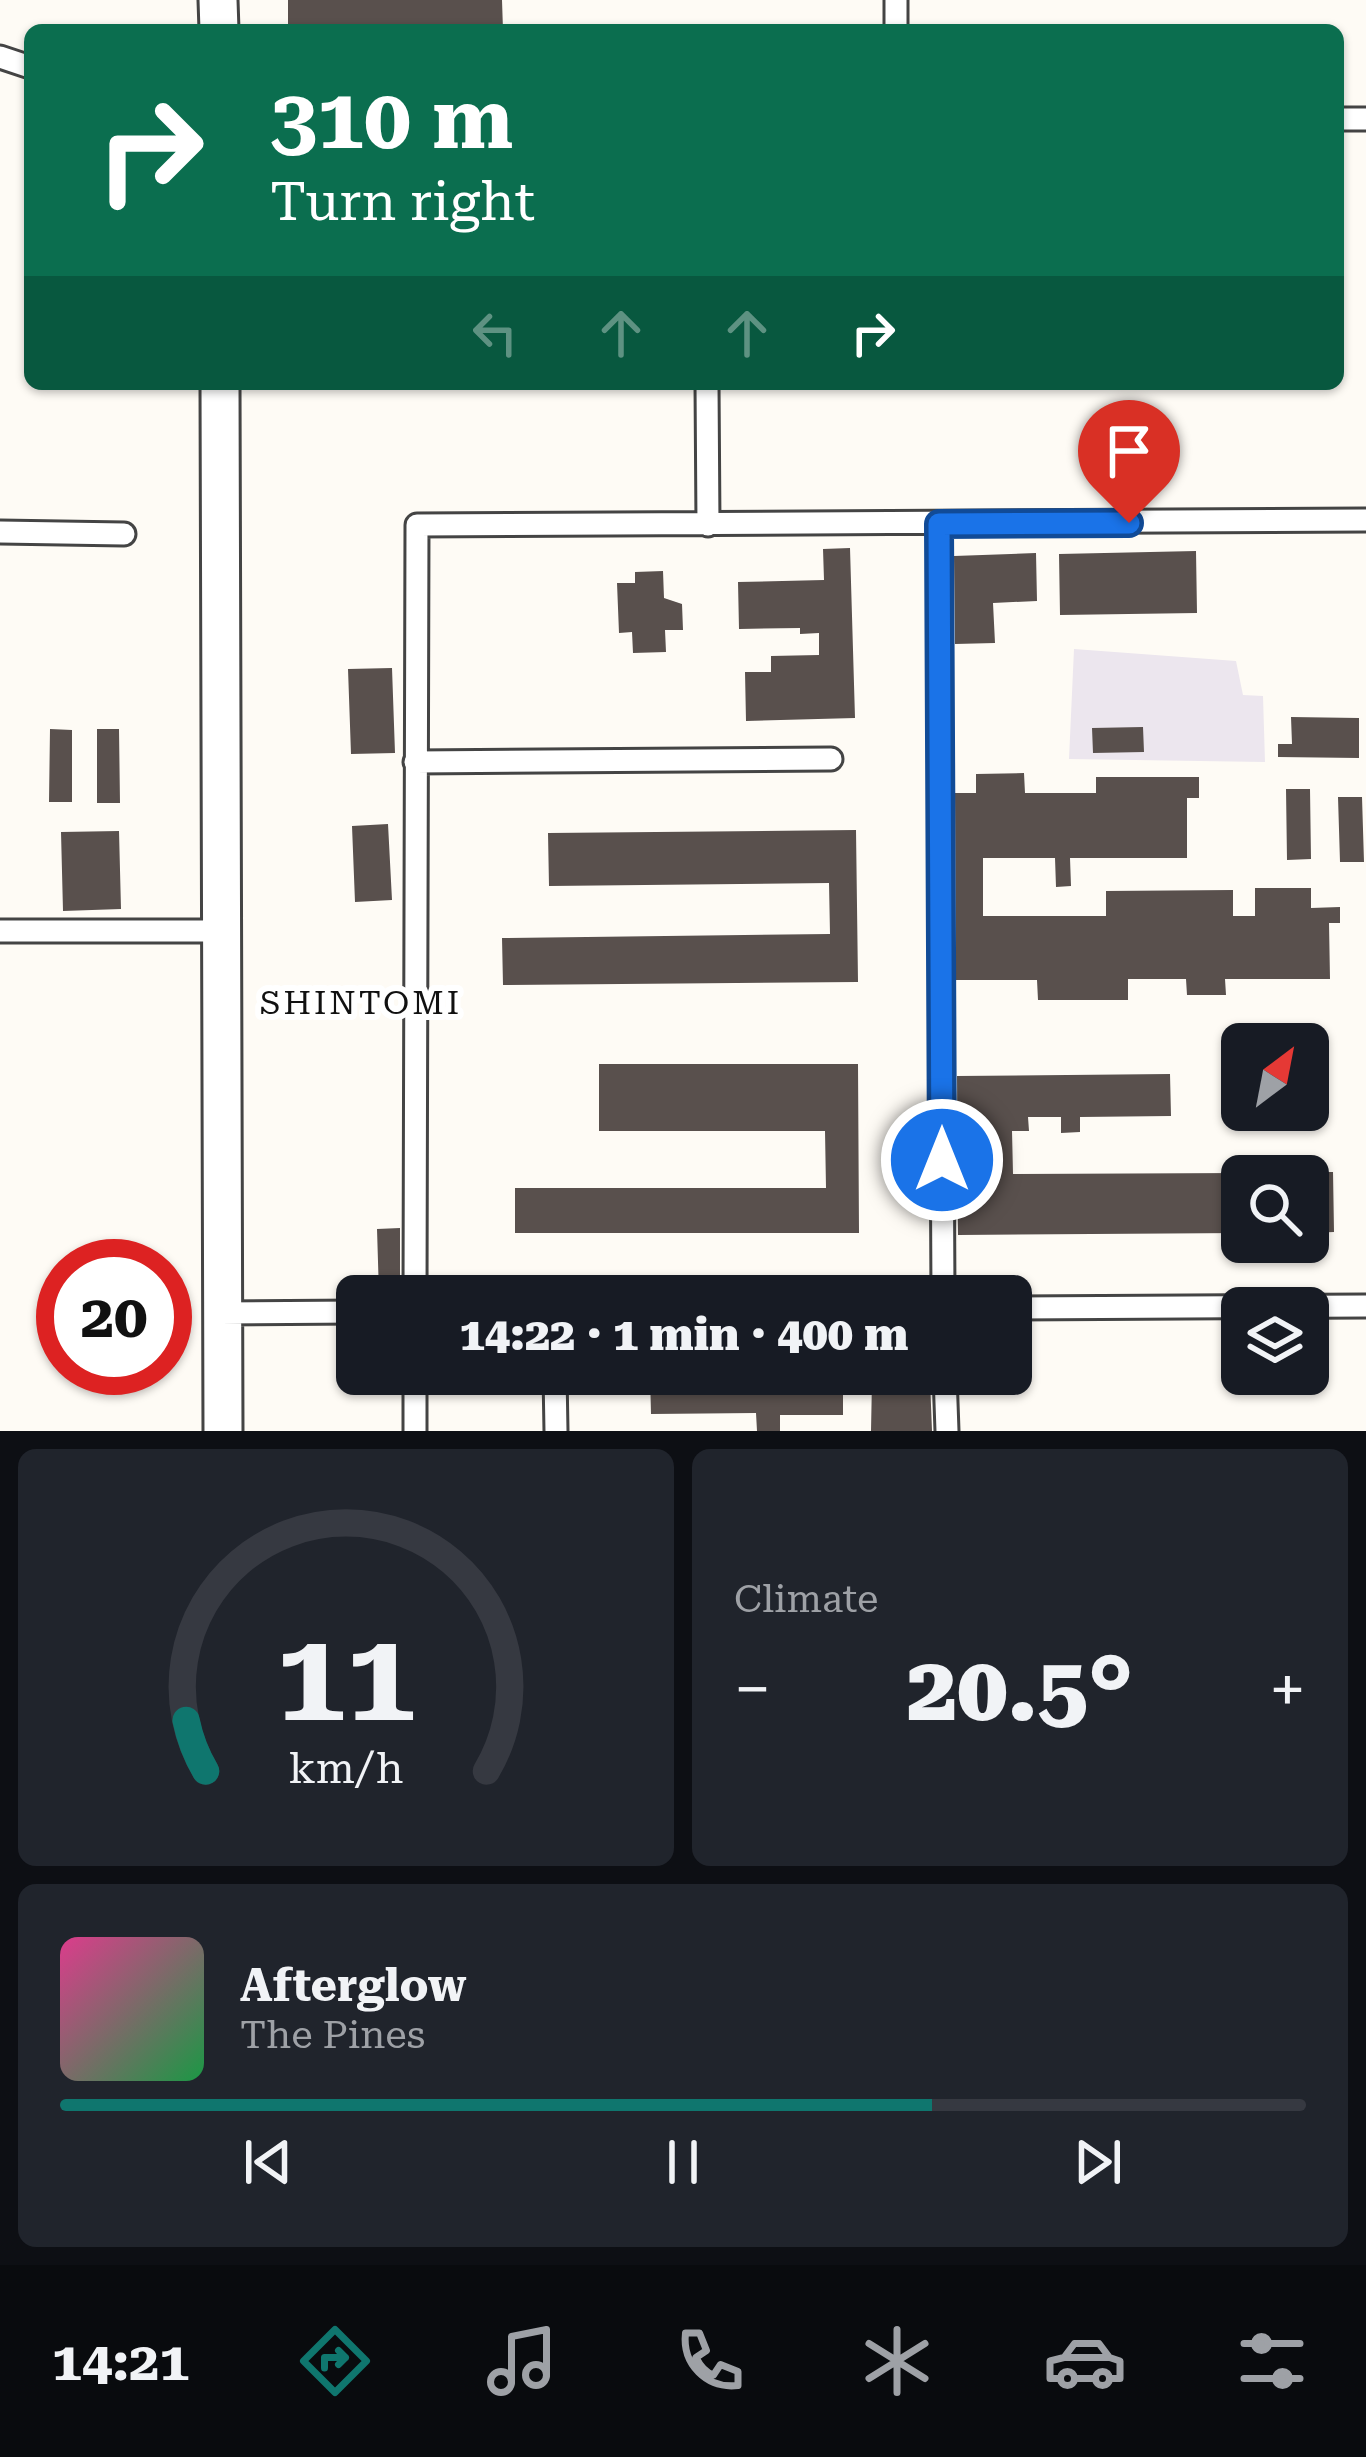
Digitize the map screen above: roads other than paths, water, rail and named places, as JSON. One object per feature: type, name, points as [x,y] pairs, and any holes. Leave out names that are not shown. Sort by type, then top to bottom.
[{"type":"street","points":[[212,390],[223,1313],[231,1431]]},
{"type":"street","points":[[221,932],[228,390]]},
{"type":"street","points":[[707,390],[708,525]]},
{"type":"street","points":[[416,1275],[417,525],[1366,520]]},
{"type":"street","points":[[939,524],[943,1275]]},
{"type":"street","points":[[0,532],[124,534]]},
{"type":"street","points":[[415,762],[831,759]]},
{"type":"street","points":[[0,931],[221,932]]},
{"type":"street","points":[[1032,1308],[1366,1306]]},
{"type":"street","points":[[223,1313],[336,1312]]},
{"type":"street","points":[[215,1431],[223,1313]]},
{"type":"street","points":[[416,1395],[416,1431]]},
{"type":"street","points":[[556,1395],[556,1431]]},
{"type":"street","points":[[946,1395],[947,1431]]},
{"type":"district","name":"SHINTOMI","points":[[361,1002]]}]
